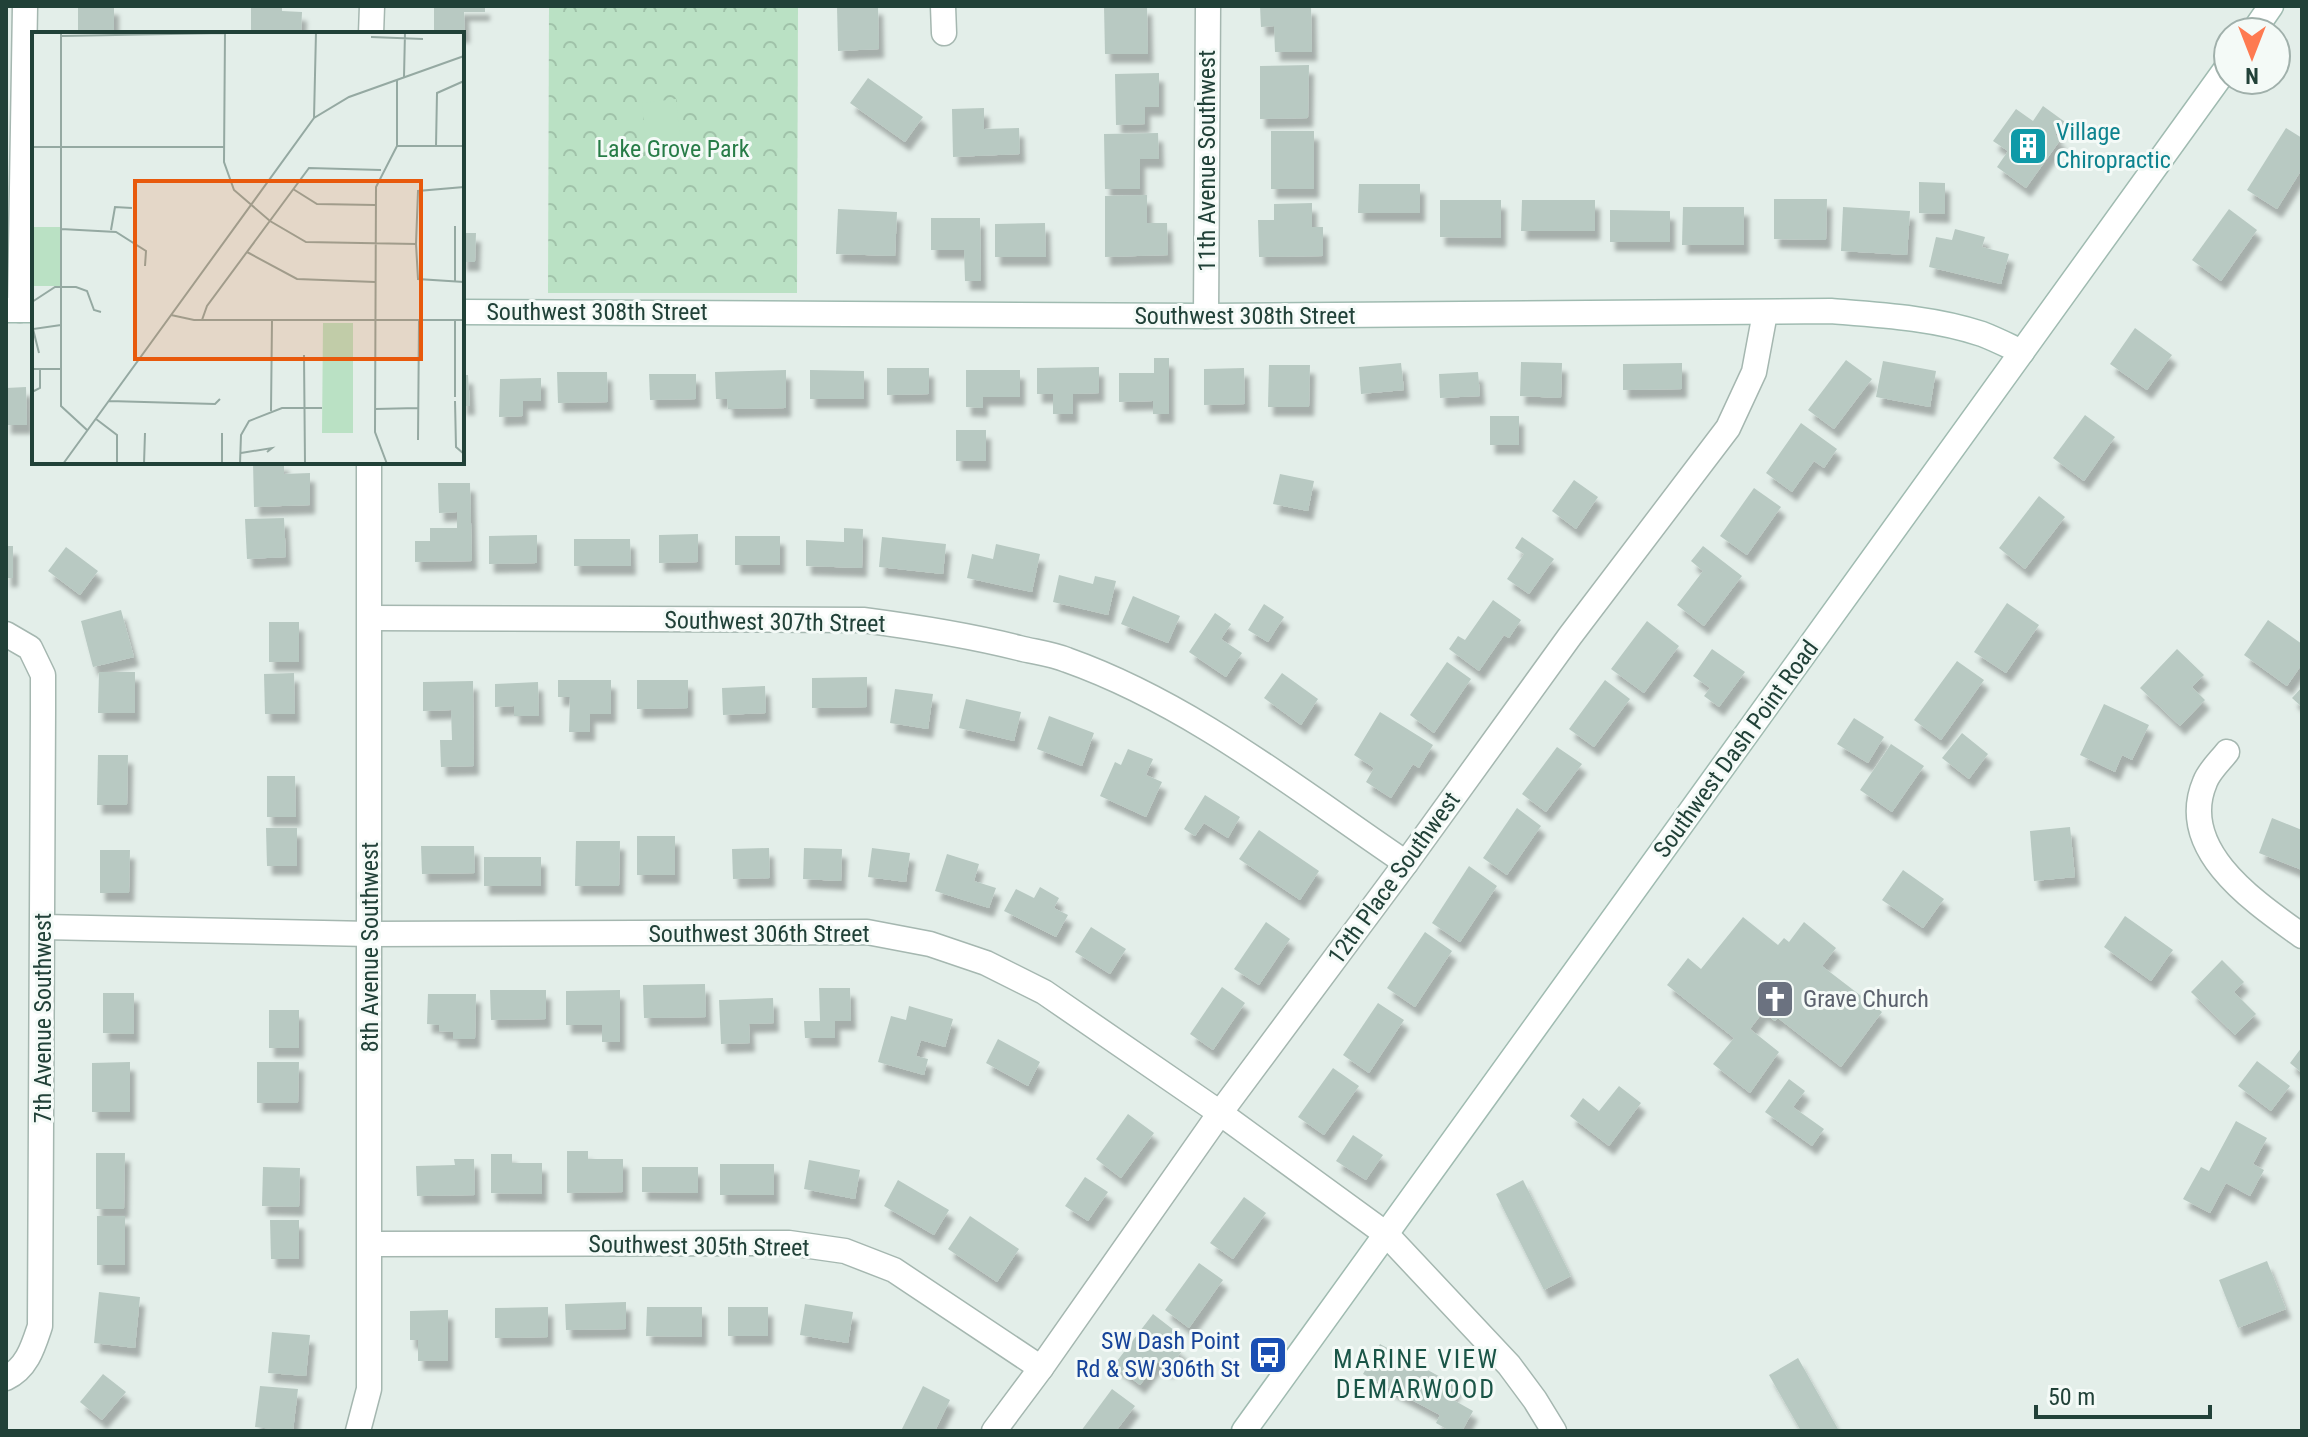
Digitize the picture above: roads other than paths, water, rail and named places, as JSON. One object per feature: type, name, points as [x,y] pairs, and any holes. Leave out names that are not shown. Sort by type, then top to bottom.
[{"type":"street","points":[[20,310],[25,6]]},
{"type":"street","points":[[371,32],[372,6]]},
{"type":"street","points":[[943,6],[944,33]]},
{"type":"street","name":"11th Avenue Southwest","points":[[1206,316],[1208,6]]},
{"type":"street","name":"Southwest Dash Point Road","points":[[1244,1431],[2212,88]]},
{"type":"street","name":"Southwest 308th Street","points":[[464,312],[1206,316],[1831,311],[1887,315],[1935,323],[1982,334],[2022,352]]},
{"type":"street","name":"12th Place Southwest","points":[[994,1431],[1220,1113],[1570,636],[1728,428],[1754,372],[1765,313]]},
{"type":"street","name":"8th Avenue Southwest","points":[[358,1431],[369,1389],[369,464]]},
{"type":"street","name":"Southwest 307th Street","points":[[370,618],[863,620],[940,630],[1001,643],[1065,659],[1130,687],[1215,733],[1406,863]]},
{"type":"street","name":"7th Avenue Southwest","points":[[6,634],[30,648],[43,675],[40,1326],[30,1356],[13,1375],[6,1378]]},
{"type":"street","points":[[2227,752],[2205,779],[2202,791],[2200,817],[2205,843],[2220,867],[2237,885],[2302,936]]},
{"type":"street","name":"Southwest 306th Street","points":[[43,927],[369,934],[867,932],[930,944],[986,963],[1044,992],[1220,1113],[1386,1234],[1509,1365],[1554,1431]]},
{"type":"street","name":"Southwest 305th Street","points":[[370,1244],[789,1243],[845,1251],[894,1270],[1041,1368]]},
{"type":"place","name":"Village Chiropractic","points":[[2028,146]]},
{"type":"place","name":"Grave Church","points":[[1775,999]]},
{"type":"place","name":"SW Dash Point Rd & SW 306th St","points":[[1268,1355]]},
{"type":"district","name":"MARINE VIEW DEMARWOOD","points":[[1416,1374]]},
{"type":"park label","name":"Lake Grove Park","points":[[673,149]]}]
